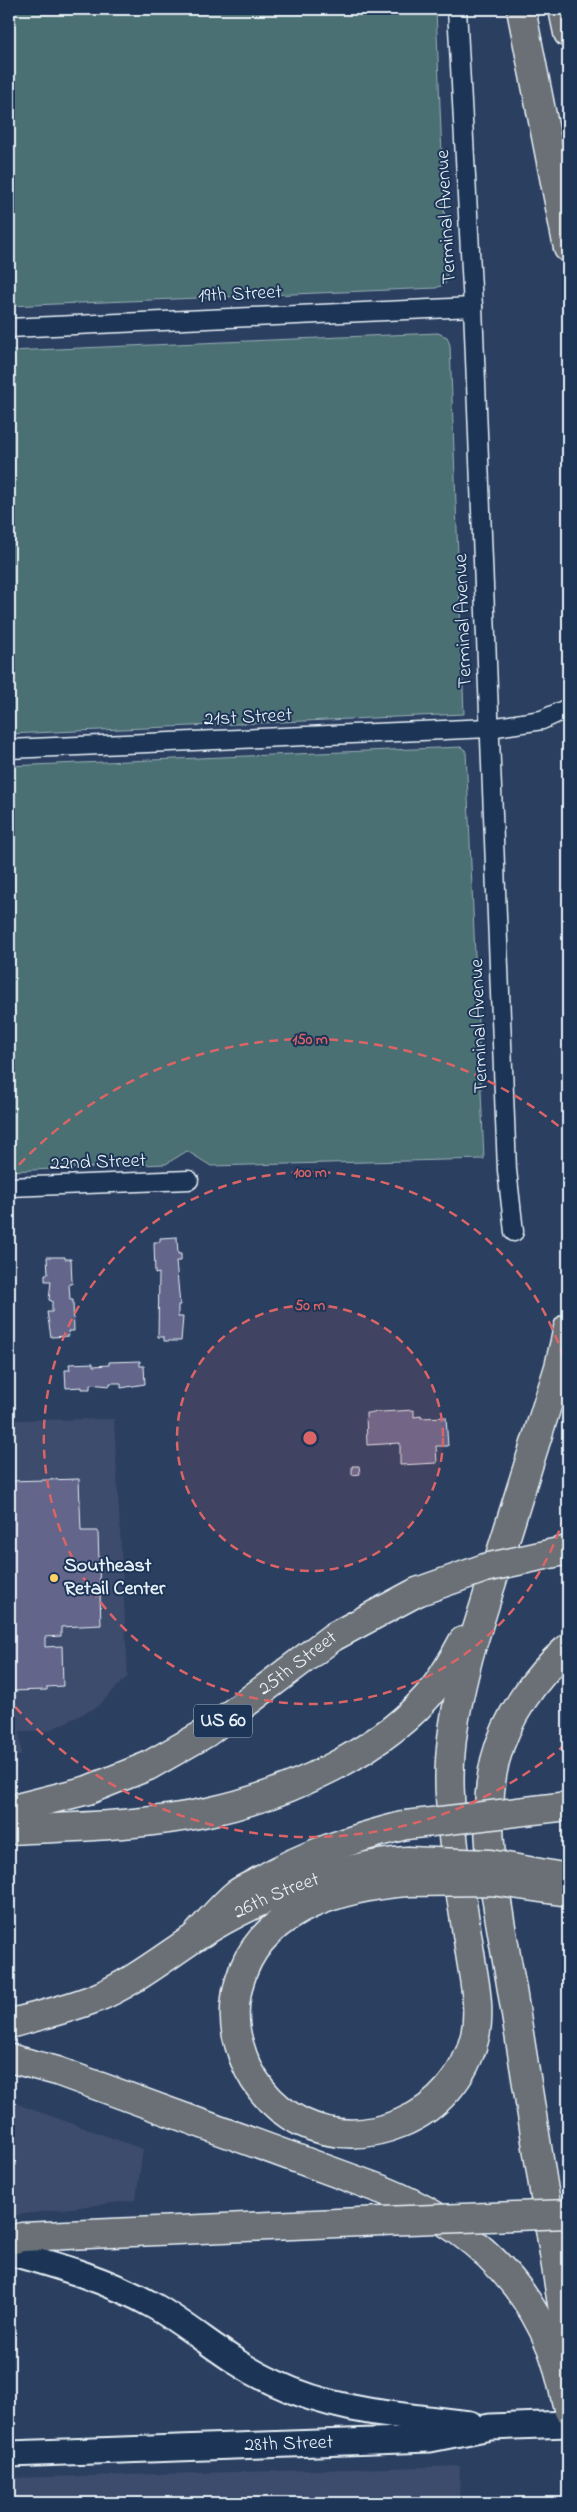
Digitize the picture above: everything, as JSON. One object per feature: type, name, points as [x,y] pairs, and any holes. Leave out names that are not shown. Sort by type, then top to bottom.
[{"type":"main road","points":[[521,9],[568,248]]},
{"type":"main road","points":[[563,9],[568,33]]},
{"type":"main road","points":[[568,1328],[551,1393],[486,1597],[458,1698],[450,1749],[450,1798],[453,1831],[476,1994],[475,2036],[469,2054],[453,2084],[428,2110],[412,2119],[379,2131],[358,2135],[335,2134],[314,2128],[278,2107],[262,2092],[251,2075],[242,2056],[236,2035],[235,2002],[238,1983],[256,1945],[275,1925],[300,1910],[345,1892],[407,1871],[492,1881],[568,1892]]},
{"type":"main road","name":"25th Street","points":[[9,1810],[57,1800],[118,1780],[176,1751],[230,1716],[333,1637],[417,1592],[485,1568],[568,1550]]},
{"type":"main road","points":[[9,1830],[131,1823],[208,1812],[280,1790],[318,1774],[355,1755],[384,1735],[422,1701],[446,1671],[486,1597]]},
{"type":"main road","points":[[568,1648],[528,1692],[503,1739],[492,1780],[489,1811],[490,1840],[568,2342]]},
{"type":"main road","points":[[195,1937],[236,1895],[299,1860],[353,1840],[406,1825],[568,1806]]},
{"type":"main road","name":"26th Street","points":[[9,2024],[97,1998],[154,1966],[195,1937],[243,1911],[295,1888],[358,1868],[407,1871],[490,1864],[568,1878]]},
{"type":"main road","points":[[9,2058],[57,2071],[383,2190],[420,2206],[448,2222],[492,2257],[524,2297],[552,2349],[568,2409]]},
{"type":"main road","points":[[9,2240],[32,2237],[568,2214]]},
{"type":"main road","points":[[9,2252],[81,2273],[136,2296],[156,2307],[245,2368],[305,2396],[367,2412],[490,2427]]},
{"type":"main road","name":"28th Street","points":[[9,2454],[430,2438],[490,2427],[568,2424]]},
{"type":"street","name":"Terminal Avenue","points":[[457,9],[473,308],[508,1170],[514,1232]]},
{"type":"street","name":"19th Street","points":[[9,328],[473,308]]},
{"type":"street","name":"21st Street","points":[[9,749],[490,728],[542,720],[568,708]]},
{"type":"street","name":"22nd Street","points":[[9,1187],[189,1180]]},
{"type":"shaded area","points":[[114,1419],[128,1676],[97,1707],[48,1731],[20,1731],[21,1756],[9,1756],[9,1420]]},
{"type":"shaded area","points":[[9,2101],[143,2149],[136,2200],[9,2216]]},
{"type":"shaded area","points":[[460,2466],[459,2503],[9,2503],[9,2478]]},
{"type":"green space","points":[[9,9],[436,9],[447,277],[445,284],[436,288],[9,306]]},
{"type":"green space","points":[[438,333],[447,337],[450,345],[464,714],[9,734],[9,351]]},
{"type":"green space","points":[[461,747],[466,751],[484,1159],[211,1166],[187,1151],[166,1164],[9,1171],[9,766]]},
{"type":"building","points":[[177,1237],[178,1254],[181,1254],[181,1261],[176,1261],[180,1305],[178,1305],[178,1317],[183,1317],[181,1341],[164,1341],[164,1337],[158,1337],[159,1273],[155,1274],[154,1242],[160,1242],[160,1238]]},
{"type":"building","points":[[47,1257],[71,1259],[72,1284],[69,1284],[70,1300],[73,1300],[74,1331],[68,1331],[69,1336],[51,1337],[47,1312],[52,1312],[52,1301],[49,1300],[51,1281],[45,1281],[45,1274],[48,1274]]},
{"type":"building","points":[[140,1361],[140,1366],[144,1366],[145,1384],[121,1388],[121,1383],[110,1383],[110,1386],[90,1384],[90,1389],[82,1389],[82,1387],[66,1388],[65,1370],[70,1370],[69,1364],[93,1363],[93,1366],[109,1365],[109,1362]]},
{"type":"building","points":[[414,1410],[414,1417],[446,1417],[448,1446],[436,1446],[437,1463],[400,1465],[400,1443],[367,1445],[366,1413]]},
{"type":"building","points":[[352,1466],[359,1466],[360,1474],[352,1475]]},
{"type":"building","name":"Southeast Retail Center","points":[[79,1479],[81,1531],[98,1531],[101,1625],[61,1627],[61,1636],[45,1637],[45,1647],[62,1646],[63,1686],[47,1687],[47,1690],[9,1691],[9,1481]]},
{"type":"place","name":"Southeast Retail Center","points":[[54,1578]]}]
